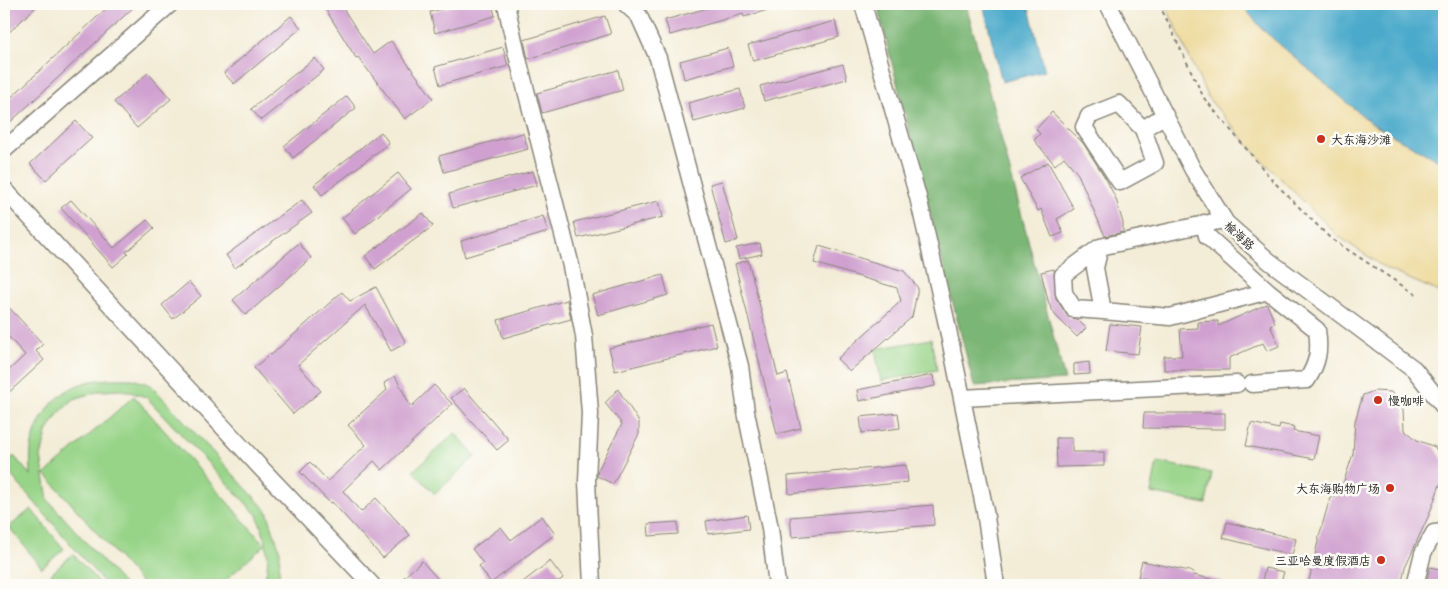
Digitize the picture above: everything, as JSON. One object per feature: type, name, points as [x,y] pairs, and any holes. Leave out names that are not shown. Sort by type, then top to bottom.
[{"type":"street","points":[[4,150],[170,4]]},
{"type":"street","points":[[506,4],[517,55],[571,266],[584,336],[590,413],[587,481],[592,585]]},
{"type":"street","points":[[626,4],[639,16],[658,58],[740,366],[746,412],[770,528],[777,585]]},
{"type":"street","points":[[864,4],[918,196],[985,511],[996,585]]},
{"type":"street","name":"榆海路","points":[[1108,4],[1192,170],[1224,220],[1238,236],[1269,261],[1414,369],[1444,407]]},
{"type":"street","points":[[1118,104],[1143,130],[1155,163],[1120,182],[1084,127],[1089,116],[1118,104]]},
{"type":"street","points":[[1143,130],[1164,115]]},
{"type":"street","points":[[4,189],[253,460],[372,585]]},
{"type":"street","points":[[1224,220],[1100,247],[1063,275],[1064,292],[1074,309],[1170,317],[1268,291]]},
{"type":"street","points":[[962,398],[1307,380],[1314,369],[1318,357],[1317,330],[1268,291],[1207,236],[1204,223]]},
{"type":"street","points":[[1100,247],[1095,268],[1103,311]]},
{"type":"street","points":[[1415,585],[1423,553],[1434,533],[1444,532]]},
{"type":"path","points":[[1159,4],[1204,98],[1274,182],[1330,238],[1418,296]]},
{"type":"green space","points":[[877,4],[966,4],[1065,380],[974,386]]},
{"type":"green space","points":[[931,339],[937,370],[881,381],[875,349]]},
{"type":"green space","points":[[133,379],[151,385],[267,511],[280,551],[279,576],[275,585],[262,585],[268,559],[257,515],[146,397],[123,390],[99,391],[74,399],[58,414],[47,432],[41,457],[48,500],[124,585],[106,585],[4,467],[14,456],[31,476],[33,438],[48,408],[55,400],[73,387],[90,381]]},
{"type":"green space","points":[[134,396],[265,545],[220,585],[143,585],[45,474]]},
{"type":"green space","points":[[455,433],[476,456],[435,494],[413,471]]},
{"type":"green space","points":[[1157,462],[1212,473],[1206,504],[1151,493]]},
{"type":"green space","points":[[31,509],[64,549],[42,568],[9,527]]},
{"type":"green space","points":[[73,554],[101,585],[62,585],[51,574]]},
{"type":"sand","name":"大东海沙滩","points":[[1165,4],[1241,4],[1263,30],[1371,123],[1444,164],[1444,294],[1386,269],[1338,236],[1257,155],[1208,98]]},
{"type":"water","points":[[983,4],[1028,4],[1045,71],[1002,82]]},
{"type":"water","points":[[1241,4],[1444,4],[1444,164],[1371,123],[1263,30]]},
{"type":"building","points":[[4,4],[39,4],[4,37]]},
{"type":"building","points":[[111,4],[137,4],[4,128],[4,104]]},
{"type":"building","points":[[336,4],[340,4],[373,54],[391,41],[433,98],[405,119],[358,57],[356,58],[326,10]]},
{"type":"building","points":[[460,4],[492,4],[495,16],[435,33],[430,12]]},
{"type":"building","points":[[722,4],[781,4],[781,6],[744,17],[743,14],[670,35],[665,20]]},
{"type":"building","points":[[291,16],[301,28],[234,84],[224,73]]},
{"type":"building","points":[[605,16],[611,34],[528,59],[524,40]]},
{"type":"building","points":[[835,21],[839,37],[753,61],[748,45]]},
{"type":"building","points":[[503,47],[508,66],[440,85],[435,67]]},
{"type":"building","points":[[728,48],[733,66],[684,79],[680,61]]},
{"type":"building","points":[[315,58],[324,70],[261,120],[251,109]]},
{"type":"building","points":[[843,64],[847,79],[764,101],[760,86]]},
{"type":"building","points":[[618,70],[623,90],[542,113],[537,93]]},
{"type":"building","points":[[148,73],[171,99],[137,128],[114,102]]},
{"type":"building","points":[[740,89],[745,108],[694,122],[688,103]]},
{"type":"building","points":[[347,96],[356,108],[293,158],[284,146]]},
{"type":"building","points":[[1052,112],[1083,143],[1106,179],[1116,199],[1123,223],[1123,232],[1105,236],[1078,174],[1064,157],[1055,165],[1034,140],[1040,134],[1036,129]]},
{"type":"building","points":[[76,121],[92,138],[46,180],[30,164]]},
{"type":"building","points":[[381,132],[389,143],[322,195],[314,185]]},
{"type":"building","points":[[523,133],[528,149],[444,172],[439,156]]},
{"type":"building","points":[[1048,162],[1074,209],[1057,219],[1063,233],[1052,237],[1041,209],[1038,211],[1020,178]]},
{"type":"building","points":[[533,171],[537,185],[453,208],[449,194]]},
{"type":"building","points":[[398,173],[411,189],[355,234],[342,218]]},
{"type":"building","points":[[722,181],[738,240],[726,244],[710,184]]},
{"type":"building","points":[[71,200],[114,248],[147,220],[154,228],[126,252],[128,254],[113,267],[61,208]]},
{"type":"building","points":[[302,200],[312,213],[235,268],[226,255]]},
{"type":"building","points":[[659,201],[663,217],[578,238],[574,222]]},
{"type":"building","points":[[423,213],[433,226],[375,269],[365,256]]},
{"type":"building","points":[[543,216],[548,232],[465,257],[461,241]]},
{"type":"building","points":[[299,243],[311,258],[246,315],[233,300]]},
{"type":"building","points":[[760,243],[762,254],[739,259],[736,248]]},
{"type":"building","points":[[819,246],[904,271],[918,288],[912,317],[850,371],[837,359],[901,301],[897,288],[814,263]]},
{"type":"building","points":[[748,260],[778,376],[787,373],[801,428],[777,434],[735,264]]},
{"type":"building","points":[[1054,269],[1056,298],[1068,317],[1077,319],[1086,328],[1077,337],[1055,315],[1049,304],[1041,272]]},
{"type":"building","points":[[663,275],[668,295],[598,315],[592,295]]},
{"type":"building","points":[[189,282],[201,296],[173,319],[162,305]]},
{"type":"building","points":[[376,287],[406,343],[391,351],[365,305],[298,365],[321,391],[293,414],[254,368],[342,292],[350,301]]},
{"type":"building","points":[[567,300],[571,319],[503,338],[498,320]]},
{"type":"building","points":[[4,302],[43,344],[36,351],[44,360],[4,397],[4,375],[25,355],[4,332]]},
{"type":"building","points":[[1267,304],[1275,323],[1270,325],[1279,346],[1267,351],[1263,343],[1229,358],[1229,370],[1164,370],[1164,356],[1182,356],[1180,329],[1198,328],[1198,322],[1218,321],[1218,326]]},
{"type":"building","points":[[711,323],[717,346],[615,371],[609,348]]},
{"type":"building","points":[[1110,324],[1142,327],[1138,354],[1106,351]]},
{"type":"building","points":[[1089,362],[1090,374],[1074,375],[1074,364]]},
{"type":"building","points":[[933,375],[935,386],[859,401],[857,390]]},
{"type":"building","points":[[395,376],[411,407],[434,385],[452,404],[382,470],[374,461],[343,491],[361,512],[376,498],[410,535],[383,558],[332,502],[330,503],[300,472],[310,462],[328,481],[366,445],[348,425],[387,390],[384,383]]},
{"type":"building","points":[[464,388],[509,440],[497,450],[451,398]]},
{"type":"building","points":[[618,389],[639,422],[639,434],[613,484],[597,476],[598,470],[622,424],[605,403]]},
{"type":"building","name":"大东海购物广场","points":[[1374,391],[1391,392],[1404,409],[1405,430],[1417,440],[1435,447],[1444,462],[1442,479],[1429,515],[1405,567],[1401,585],[1308,585],[1330,498],[1339,496],[1353,454],[1355,421],[1363,395]]},
{"type":"building","points":[[898,413],[900,428],[862,433],[860,417]]},
{"type":"building","points":[[1144,413],[1225,413],[1225,429],[1143,428]]},
{"type":"building","points":[[1251,423],[1279,429],[1280,424],[1294,427],[1293,431],[1319,436],[1314,459],[1246,446]]},
{"type":"building","points":[[1056,438],[1072,438],[1072,452],[1104,452],[1104,466],[1057,467]]},
{"type":"building","points":[[906,465],[908,482],[789,494],[788,476]]},
{"type":"building","points":[[933,505],[934,525],[792,537],[790,517]]},
{"type":"building","points":[[747,515],[749,529],[708,534],[706,521]]},
{"type":"building","points":[[542,516],[555,534],[491,583],[479,566],[483,563],[472,549],[501,527],[511,540]]},
{"type":"building","points":[[678,522],[678,534],[649,536],[648,524]]},
{"type":"building","points":[[1227,522],[1296,539],[1292,555],[1223,538]]},
{"type":"building","points":[[422,561],[443,585],[411,585],[404,577]]},
{"type":"building","points":[[550,561],[563,578],[554,585],[519,585]]},
{"type":"building","points":[[1142,561],[1194,572],[1193,575],[1221,581],[1221,585],[1173,585],[1138,577]]},
{"type":"building","points":[[1430,567],[1444,570],[1444,585],[1427,581]]},
{"type":"building","points":[[1265,568],[1284,572],[1280,585],[1261,585]]},
{"type":"place","name":"大东海沙滩","points":[[1321,139]]},
{"type":"place","name":"慢咖啡","points":[[1378,400]]},
{"type":"place","name":"大东海购物广场","points":[[1390,488]]},
{"type":"place","name":"三亚哈曼度假酒店","points":[[1381,560]]}]
